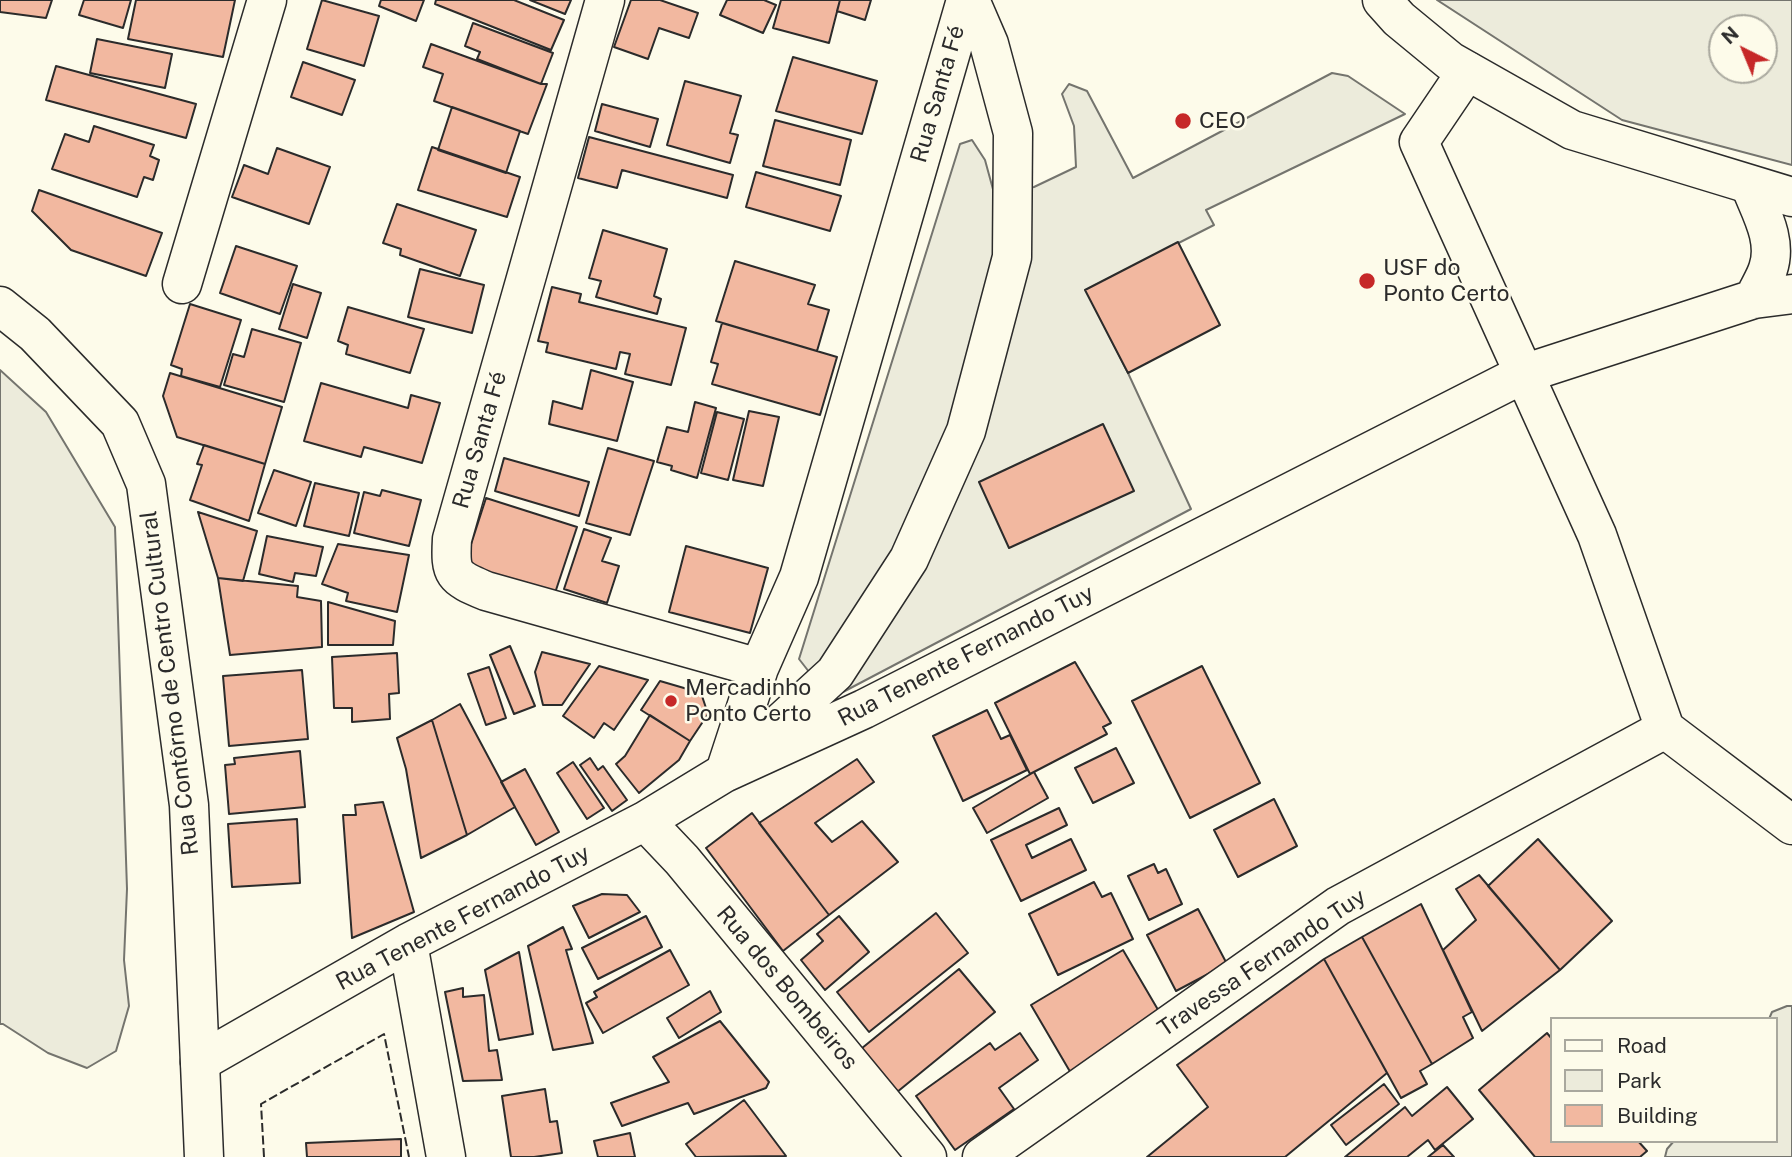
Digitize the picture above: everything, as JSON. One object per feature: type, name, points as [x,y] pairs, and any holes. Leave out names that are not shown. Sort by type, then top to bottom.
[{"type":"street","points":[[182,284],[268,0]]},
{"type":"street","name":"Rua Santa Fé","points":[[605,0],[452,539],[451,563],[459,579],[486,591],[759,668]]},
{"type":"street","points":[[724,774],[835,673],[909,559],[966,431],[1012,257],[1013,133],[989,44],[968,0]]},
{"type":"street","name":"Rua Santa Fé","points":[[724,774],[759,668],[799,577],[968,0]]},
{"type":"street","points":[[1382,0],[1399,19],[1450,61],[1572,130],[1792,197]]},
{"type":"street","points":[[1467,71],[1419,142],[1597,535],[1665,729],[1792,825]]},
{"type":"street","points":[[1750,185],[1769,234],[1772,250],[1768,269],[1754,299]]},
{"type":"street","name":"Rua Tenente Fernando Tuy","points":[[200,1062],[408,943],[645,821],[724,774],[864,709],[1523,374],[1754,299],[1792,294]]},
{"type":"street","name":"Rua Contôrno de Centro Cultural","points":[[0,306],[34,334],[120,423],[146,484],[189,805],[204,1157]]},
{"type":"street","name":"Travessa Fernando Tuy","points":[[982,1157],[1338,906],[1665,729]]},
{"type":"street","name":"Rua dos Bombeiros","points":[[645,821],[682,860],[927,1157]]},
{"type":"street","points":[[408,943],[446,1157]]},
{"type":"green space","points":[[1437,0],[1792,0],[1792,165],[1622,120]]},
{"type":"green space","points":[[1332,73],[1348,76],[1405,114],[1206,210],[1214,225],[1086,290],[1191,509],[843,692],[820,686],[799,659],[960,144],[972,140],[985,160],[994,193],[1034,187],[1076,167],[1074,126],[1062,94],[1069,84],[1087,91],[1133,178]]},
{"type":"green space","points":[[0,370],[46,412],[115,527],[127,889],[124,960],[129,1006],[116,1051],[87,1068],[48,1053],[0,1024]]},
{"type":"green space","points":[[1792,1006],[1792,1157],[1665,1157],[1672,1143],[1778,1143],[1778,1017],[1770,1017],[1772,1012]]},
{"type":"building","points":[[0,0],[52,0],[46,18],[0,12]]},
{"type":"building","points":[[84,0],[131,0],[123,28],[79,15]]},
{"type":"building","points":[[136,0],[235,0],[223,57],[128,39]]},
{"type":"building","points":[[322,0],[379,16],[364,66],[307,49]]},
{"type":"building","points":[[381,0],[424,0],[416,21],[379,6]]},
{"type":"building","points":[[436,0],[514,0],[564,20],[551,50],[435,4]]},
{"type":"building","points":[[530,0],[571,0],[565,14]]},
{"type":"building","points":[[631,0],[660,0],[698,13],[689,38],[659,28],[648,59],[614,47]]},
{"type":"building","points":[[727,0],[764,0],[776,5],[763,33],[720,15]]},
{"type":"building","points":[[781,0],[840,0],[829,43],[773,28]]},
{"type":"building","points":[[840,0],[871,0],[865,20],[837,11]]},
{"type":"building","points":[[473,23],[553,53],[541,84],[477,59],[480,52],[465,46]]},
{"type":"building","points":[[97,39],[172,54],[165,88],[90,73]]},
{"type":"building","points":[[431,44],[547,84],[528,134],[434,101],[443,74],[423,67]]},
{"type":"building","points":[[793,57],[877,81],[862,134],[776,111]]},
{"type":"building","points":[[303,62],[355,80],[342,115],[291,97]]},
{"type":"building","points":[[56,66],[196,104],[186,138],[46,100]]},
{"type":"building","points":[[685,81],[741,96],[730,133],[738,135],[730,163],[667,145]]},
{"type":"building","points":[[602,104],[658,119],[650,147],[595,131]]},
{"type":"building","points":[[452,107],[520,131],[506,173],[438,150]]},
{"type":"building","points":[[775,120],[851,140],[840,185],[763,166]]},
{"type":"building","points":[[94,126],[154,145],[150,156],[159,160],[153,180],[144,177],[137,197],[52,169],[65,134],[89,142]]},
{"type":"building","points":[[589,137],[733,175],[727,198],[622,170],[617,188],[578,178]]},
{"type":"building","points":[[432,147],[520,177],[507,217],[418,190]]},
{"type":"building","points":[[277,148],[330,167],[309,224],[232,197],[244,165],[268,174]]},
{"type":"building","points":[[756,172],[841,196],[830,231],[746,207]]},
{"type":"building","points":[[39,190],[162,233],[146,276],[71,250],[32,211]]},
{"type":"building","points":[[397,204],[476,230],[460,276],[400,255],[401,249],[383,243]]},
{"type":"building","points":[[603,230],[667,249],[654,296],[661,299],[657,314],[596,297],[601,281],[589,278]]},
{"type":"building","points":[[1178,242],[1220,325],[1128,373],[1085,290]]},
{"type":"building","points":[[236,246],[297,266],[280,314],[220,293]]},
{"type":"building","points":[[735,261],[815,285],[808,304],[829,310],[817,351],[716,321]]},
{"type":"building","points":[[420,269],[484,285],[472,333],[408,317]]},
{"type":"building","points":[[293,284],[321,293],[307,338],[279,329]]},
{"type":"building","points":[[552,287],[581,294],[579,302],[686,328],[671,385],[625,374],[630,354],[620,352],[616,369],[546,352],[548,343],[538,341]]},
{"type":"building","points":[[190,304],[241,320],[220,387],[181,376],[182,369],[171,365]]},
{"type":"building","points":[[348,307],[424,329],[410,373],[346,354],[348,345],[338,341]]},
{"type":"building","points":[[722,323],[837,357],[820,415],[712,384],[718,364],[711,362]]},
{"type":"building","points":[[252,329],[301,343],[284,402],[224,385],[233,354],[244,357]]},
{"type":"building","points":[[591,370],[633,382],[617,441],[549,424],[553,401],[582,409]]},
{"type":"building","points":[[170,373],[282,407],[265,464],[177,437],[163,396]]},
{"type":"building","points":[[321,383],[408,408],[411,395],[440,403],[422,463],[364,447],[361,457],[304,441]]},
{"type":"building","points":[[695,402],[716,408],[697,478],[671,470],[672,466],[657,462],[667,427],[688,432]]},
{"type":"building","points":[[749,411],[779,417],[763,486],[733,480]]},
{"type":"building","points":[[717,412],[744,419],[728,480],[701,473]]},
{"type":"building","points":[[1103,424],[1134,491],[1009,548],[979,482]]},
{"type":"building","points":[[204,445],[265,464],[249,521],[190,500],[202,465],[197,464]]},
{"type":"building","points":[[608,448],[654,461],[630,535],[586,523]]},
{"type":"building","points":[[504,458],[589,482],[579,516],[495,491]]},
{"type":"building","points":[[274,470],[311,482],[296,526],[258,513]]},
{"type":"building","points":[[315,483],[359,493],[349,536],[304,526]]},
{"type":"building","points":[[382,490],[421,500],[409,546],[354,533],[364,492],[380,496]]},
{"type":"building","points":[[486,498],[577,527],[554,596],[464,566]]},
{"type":"building","points":[[198,512],[257,531],[243,581],[218,578]]},
{"type":"building","points":[[584,529],[611,538],[602,561],[619,566],[607,603],[564,589]]},
{"type":"building","points":[[267,536],[323,547],[316,576],[295,573],[293,582],[259,574]]},
{"type":"building","points":[[338,544],[409,555],[397,612],[346,601],[348,593],[322,584]]},
{"type":"building","points":[[686,546],[768,568],[750,633],[669,612]]},
{"type":"building","points":[[218,578],[298,586],[297,597],[321,601],[322,647],[230,655]]},
{"type":"building","points":[[328,602],[395,621],[393,645],[328,645]]},
{"type":"building","points":[[510,646],[535,706],[514,714],[490,655]]},
{"type":"building","points":[[542,652],[590,664],[562,705],[543,705],[535,672]]},
{"type":"building","points":[[397,653],[399,693],[389,694],[390,719],[352,722],[352,708],[334,708],[332,657]]},
{"type":"building","points":[[1075,662],[1111,723],[1103,727],[1107,734],[1030,774],[995,703]]},
{"type":"building","points":[[599,666],[648,680],[614,730],[604,723],[594,738],[563,716]]},
{"type":"building","points":[[1202,666],[1260,783],[1190,818],[1132,701]]},
{"type":"building","points":[[489,667],[506,718],[486,725],[468,674]]},
{"type":"building","points":[[302,670],[308,739],[229,746],[223,676]]},
{"type":"building","points":[[660,681],[701,693],[708,714],[690,741],[641,710]]},
{"type":"building","points":[[460,704],[515,807],[467,835],[432,720]]},
{"type":"building","points":[[987,710],[1001,739],[1010,735],[1027,770],[963,801],[933,736]]},
{"type":"building","points":[[650,715],[690,741],[679,760],[639,793],[616,764],[625,756]]},
{"type":"building","points":[[432,720],[467,835],[421,858],[406,769],[397,738]]},
{"type":"building","points":[[1116,748],[1134,783],[1093,803],[1075,768]]},
{"type":"building","points":[[300,751],[305,807],[229,814],[225,765],[235,764],[234,758]]},
{"type":"building","points":[[590,758],[598,770],[603,766],[627,800],[612,811],[580,765]]},
{"type":"building","points":[[857,759],[874,782],[815,823],[832,842],[862,821],[898,862],[829,915],[759,823]]},
{"type":"building","points":[[573,762],[604,808],[587,819],[557,773]]},
{"type":"building","points":[[525,769],[559,832],[536,845],[501,782]]},
{"type":"building","points":[[1034,772],[1048,798],[987,833],[973,808]]},
{"type":"building","points":[[1274,799],[1297,846],[1238,877],[1214,830]]},
{"type":"building","points":[[383,802],[414,912],[352,938],[343,815],[356,815],[355,805]]},
{"type":"building","points":[[1059,808],[1067,825],[1026,845],[1032,858],[1071,839],[1086,870],[1021,901],[991,840]]},
{"type":"building","points":[[752,813],[829,915],[783,951],[706,848]]},
{"type":"building","points":[[297,819],[300,883],[232,887],[228,824]]},
{"type":"building","points":[[1538,839],[1612,921],[1560,970],[1488,886]]},
{"type":"building","points":[[1154,864],[1158,873],[1166,869],[1182,904],[1149,920],[1128,876]]},
{"type":"building","points":[[1479,875],[1560,970],[1482,1031],[1443,950],[1476,920],[1456,889]]},
{"type":"building","points":[[1094,882],[1102,897],[1111,893],[1133,939],[1058,975],[1029,914]]},
{"type":"building","points":[[602,894],[627,895],[640,912],[589,938],[573,906]]},
{"type":"building","points":[[1421,904],[1472,1012],[1463,1017],[1473,1038],[1432,1064],[1362,937]]},
{"type":"building","points":[[1198,909],[1227,964],[1176,991],[1147,935]]},
{"type":"building","points":[[936,913],[968,953],[869,1032],[837,992]]},
{"type":"building","points":[[646,916],[662,947],[598,979],[582,948]]},
{"type":"building","points":[[839,916],[869,952],[825,990],[801,960],[823,941],[817,934]]},
{"type":"building","points":[[563,927],[572,949],[566,950],[593,1043],[553,1050],[528,946]]},
{"type":"building","points":[[1362,937],[1432,1064],[1420,1071],[1427,1084],[1401,1098],[1324,959]]},
{"type":"building","points":[[670,950],[689,985],[603,1033],[586,1003],[597,997],[594,992]]},
{"type":"building","points":[[1123,950],[1164,1020],[1072,1075],[1031,1005]]},
{"type":"building","points":[[519,952],[533,1034],[499,1040],[485,970]]},
{"type":"building","points":[[1324,959],[1387,1073],[1285,1157],[1147,1157],[1208,1107],[1177,1065]]},
{"type":"building","points":[[959,969],[995,1012],[891,1097],[856,1053]]},
{"type":"building","points":[[463,988],[463,997],[484,995],[489,1051],[497,1050],[502,1080],[463,1081],[445,992]]},
{"type":"building","points":[[710,991],[721,1012],[679,1038],[667,1018]]},
{"type":"building","points":[[720,1021],[769,1082],[766,1088],[694,1114],[688,1103],[622,1126],[611,1103],[669,1082],[653,1057]]},
{"type":"building","points":[[1020,1033],[1038,1060],[999,1088],[1014,1109],[955,1150],[916,1096],[990,1043],[995,1050]]},
{"type":"building","points":[[1547,1033],[1550,1037],[1550,1143],[1640,1143],[1647,1151],[1640,1157],[1535,1157],[1479,1090]]},
{"type":"building","points":[[1384,1084],[1399,1104],[1346,1145],[1331,1125]]},
{"type":"building","points":[[1447,1087],[1473,1119],[1435,1150],[1428,1140],[1407,1157],[1345,1157],[1405,1107],[1412,1116]]},
{"type":"building","points":[[545,1089],[550,1122],[557,1121],[562,1153],[511,1157],[502,1096]]},
{"type":"building","points":[[744,1100],[786,1156],[696,1157],[686,1144]]},
{"type":"building","points":[[630,1133],[635,1157],[598,1157],[594,1141]]},
{"type":"building","points":[[401,1139],[401,1157],[307,1157],[306,1143]]},
{"type":"building","points":[[1443,1145],[1454,1157],[1428,1157]]},
{"type":"fence","points":[[264,1157],[261,1104],[384,1034],[409,1157]]},
{"type":"place","name":"CEO","points":[[1183,121]]},
{"type":"place","name":"USF do Ponto Certo","points":[[1367,281]]},
{"type":"place","name":"Mercadinho Ponto Certo","points":[[671,701]]}]
